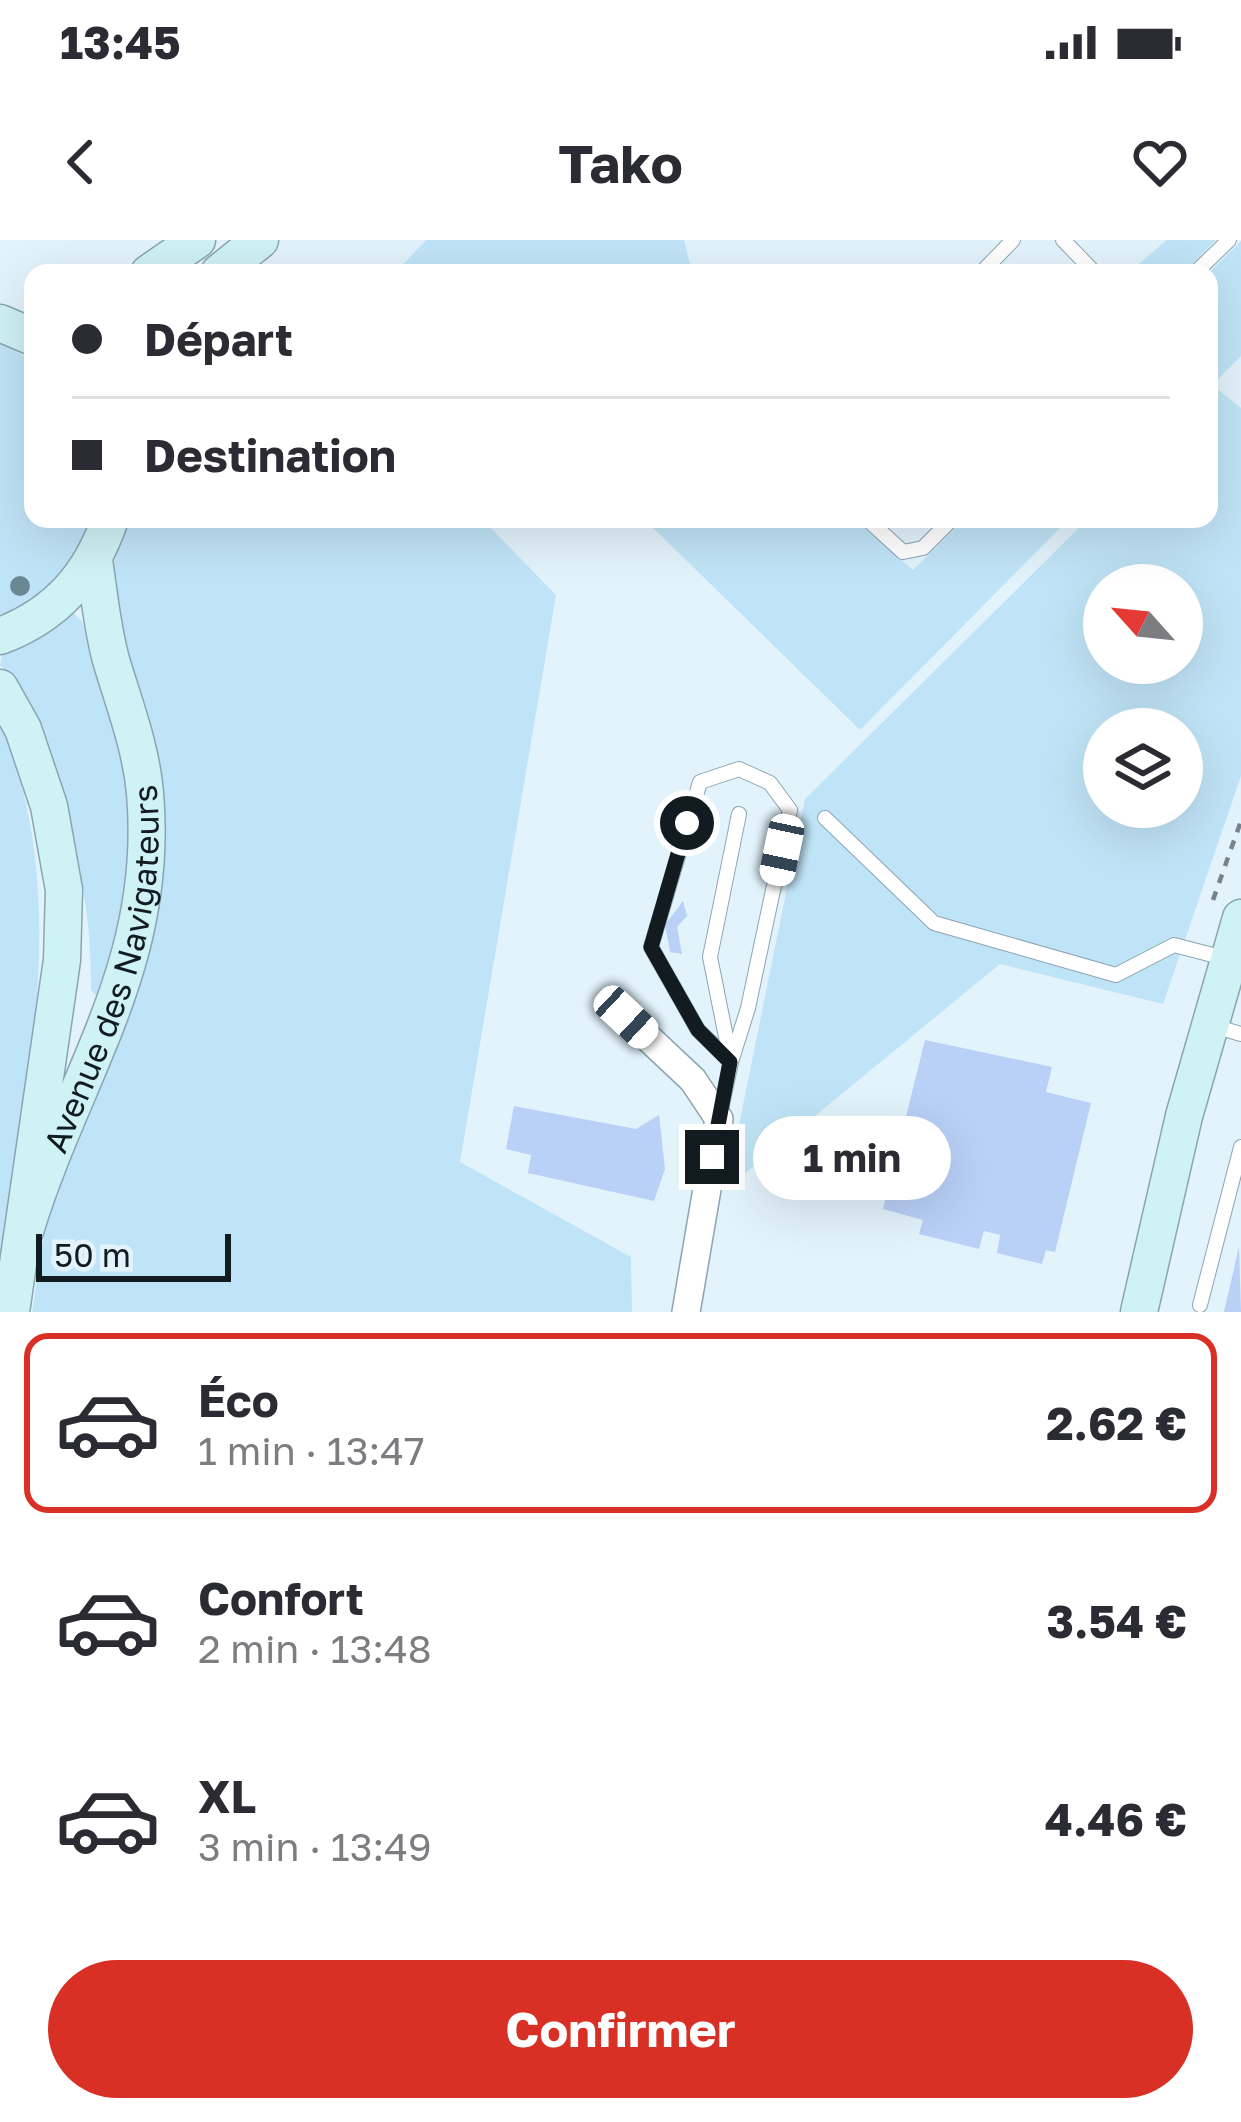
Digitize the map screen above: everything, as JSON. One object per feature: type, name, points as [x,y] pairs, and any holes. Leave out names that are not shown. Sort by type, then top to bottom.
[{"type":"main road","points":[[162,264],[197,240]]},
{"type":"main road","points":[[230,264],[260,240]]},
{"type":"main road","points":[[0,635],[62,600],[94,560],[106,528]]},
{"type":"main road","name":"Avenue des Navigateurs","points":[[25,1231],[56,1140],[110,1027],[146,865],[141,760],[105,638],[94,560]]},
{"type":"main road","name":"Avenue des Navigateurs","points":[[0,688],[23,728],[49,806],[64,890],[62,960],[11,1312]]},
{"type":"main road","points":[[1139,1312],[1225,1029],[1228,959],[1241,918]]},
{"type":"street","points":[[626,1017],[693,1081],[719,1119],[686,1312]]},
{"type":"lane","points":[[990,264],[1013,240]]},
{"type":"lane","points":[[1063,240],[1086,264]]},
{"type":"lane","points":[[1204,264],[1229,240]]},
{"type":"lane","points":[[877,528],[903,552],[923,548],[943,528]]},
{"type":"lane","points":[[719,1119],[790,810],[770,783],[739,769],[700,782],[651,947],[698,1030],[730,1062]]},
{"type":"lane","points":[[730,1062],[710,957],[739,814]]},
{"type":"lane","points":[[825,818],[934,923],[963,934],[1116,975],[1174,945],[1228,959]]},
{"type":"lane","points":[[1200,1305],[1241,1147]]},
{"type":"shaded area","points":[[426,240],[684,240],[690,264],[403,264]]},
{"type":"shaded area","points":[[1167,240],[1216,240],[1192,264],[1139,264]]},
{"type":"shaded area","points":[[1241,241],[1241,356],[1218,379],[1218,264]]},
{"type":"shaded area","points":[[0,342],[24,356],[24,528],[87,528],[57,579],[30,602],[0,615]]},
{"type":"shaded area","points":[[1219,390],[1241,408],[1241,776],[1163,1004],[1000,964],[726,1189],[805,799],[1079,528],[1218,528]]},
{"type":"shaded area","points":[[121,528],[491,528],[556,595],[460,1162],[631,1257],[632,1312],[32,1312],[49,1201],[132,996],[143,704],[115,607],[112,574]]},
{"type":"shaded area","points":[[653,528],[864,528],[913,570],[956,528],[1060,528],[860,730]]},
{"type":"shaded area","points":[[70,610],[82,621],[115,726],[133,816],[126,896],[100,1000],[91,990],[84,892],[70,831],[22,699],[0,665],[4,646]]},
{"type":"shaded area","points":[[0,721],[22,787],[35,853],[39,921],[31,1056],[0,1259]]},
{"type":"building","points":[[683,901],[687,916],[677,927],[682,954],[670,952],[665,925]]},
{"type":"building","points":[[925,1040],[1052,1067],[1046,1092],[1091,1103],[1055,1252],[1046,1250],[1042,1264],[997,1253],[1000,1235],[984,1231],[979,1249],[919,1234],[923,1220],[883,1209]]},
{"type":"building","points":[[514,1106],[636,1129],[659,1115],[665,1169],[654,1201],[528,1173],[531,1155],[506,1149]]},
{"type":"building","points":[[1239,1246],[1241,1312],[1224,1312],[1235,1264]]},
{"type":"route","points":[[687,823],[651,947],[698,1030],[730,1062],[712,1157]]}]
